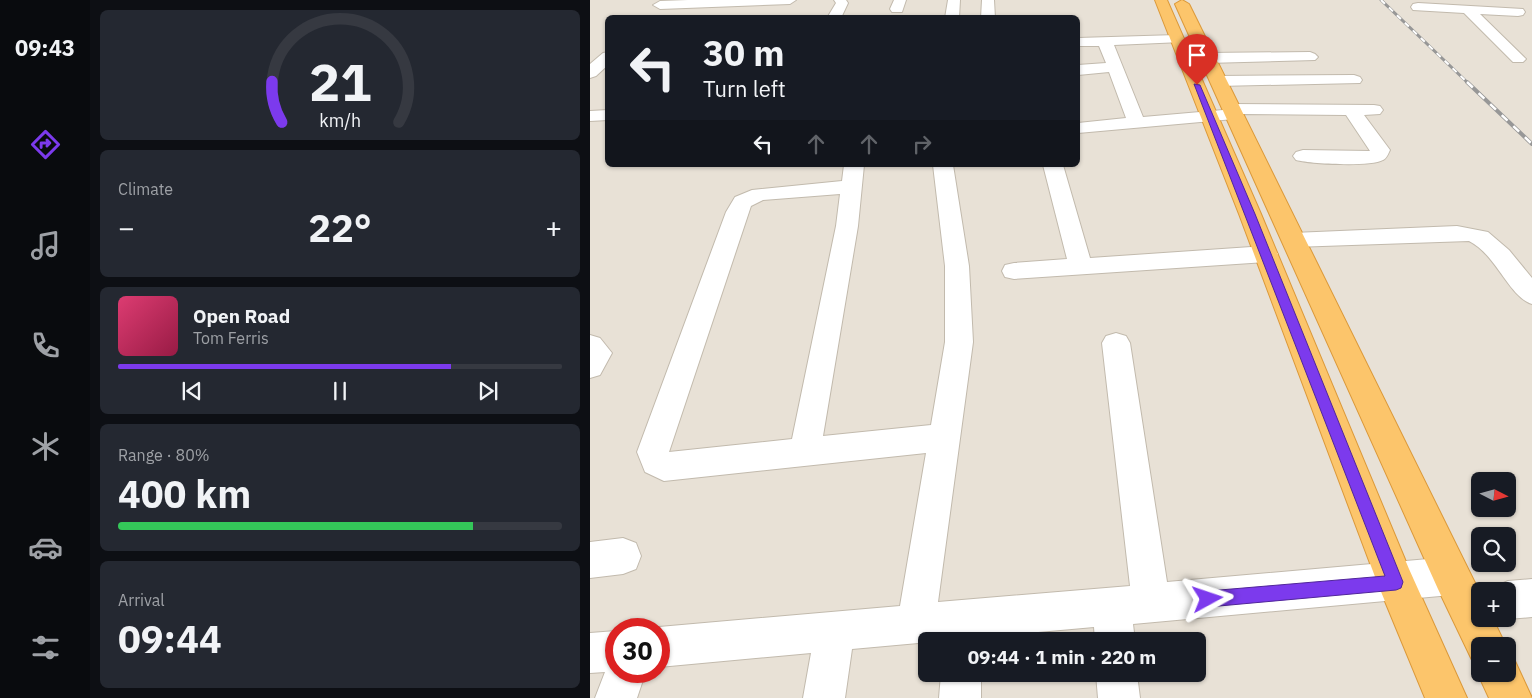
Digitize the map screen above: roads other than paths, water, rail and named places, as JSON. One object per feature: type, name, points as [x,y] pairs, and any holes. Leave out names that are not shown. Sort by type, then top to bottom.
[{"type":"highway","points":[[1161,0],[1177,38],[1225,113],[1293,240],[1465,594],[1482,637]]},
{"type":"highway","points":[[1180,0],[1213,69],[1266,254],[1396,582],[1446,698]]},
{"type":"highway","points":[[1503,682],[1511,698]]},
{"type":"street","points":[[659,5],[790,0]]},
{"type":"street","points":[[782,12],[790,0]]},
{"type":"street","points":[[836,15],[842,3],[840,0]]},
{"type":"street","points":[[952,15],[954,0]]},
{"type":"street","points":[[988,0],[988,15]]},
{"type":"street","points":[[1508,0],[1525,14]]},
{"type":"street","points":[[1418,6],[1525,14]]},
{"type":"street","points":[[1467,9],[1525,60]]},
{"type":"street","points":[[1080,42],[1177,38]]},
{"type":"street","points":[[1106,41],[1137,123]]},
{"type":"street","points":[[1213,69],[1310,57]]},
{"type":"street","points":[[1495,58],[1525,60]]},
{"type":"street","points":[[590,73],[605,59]]},
{"type":"street","points":[[1080,70],[1116,67]]},
{"type":"street","points":[[1213,69],[1354,80]]},
{"type":"street","points":[[590,81],[605,80]]},
{"type":"street","points":[[1303,156],[1370,158],[1378,155],[1380,150],[1351,110]]},
{"type":"street","points":[[1080,128],[1225,113],[1374,110]]},
{"type":"street","points":[[590,116],[605,115]]},
{"type":"street","points":[[916,625],[959,342],[957,266],[944,167]]},
{"type":"street","points":[[1054,167],[1081,267]]},
{"type":"street","points":[[806,451],[847,226],[853,176],[759,194],[743,202],[737,212],[653,452],[656,462],[664,467],[946,437]]},
{"type":"street","points":[[1293,240],[1470,234],[1479,237],[1491,245],[1532,295]]},
{"type":"street","points":[[1014,272],[1266,254]]},
{"type":"street","points":[[1116,343],[1152,604]]},
{"type":"street","points":[[590,345],[598,353],[590,367]]},
{"type":"street","points":[[670,646],[916,625],[964,631],[1114,624],[1152,604],[1396,582],[1465,594]]},
{"type":"street","points":[[1516,599],[1532,598]]},
{"type":"street","points":[[824,698],[835,632]]},
{"type":"street","points":[[590,654],[605,652]]},
{"type":"street","points":[[960,698],[961,682]]},
{"type":"street","points":[[1118,682],[1119,698]]},
{"type":"street","points":[[616,698],[622,683]]},
{"type":"railway","points":[[1381,0],[1468,83]]},
{"type":"railway","points":[[1467,82],[1532,144]]}]
